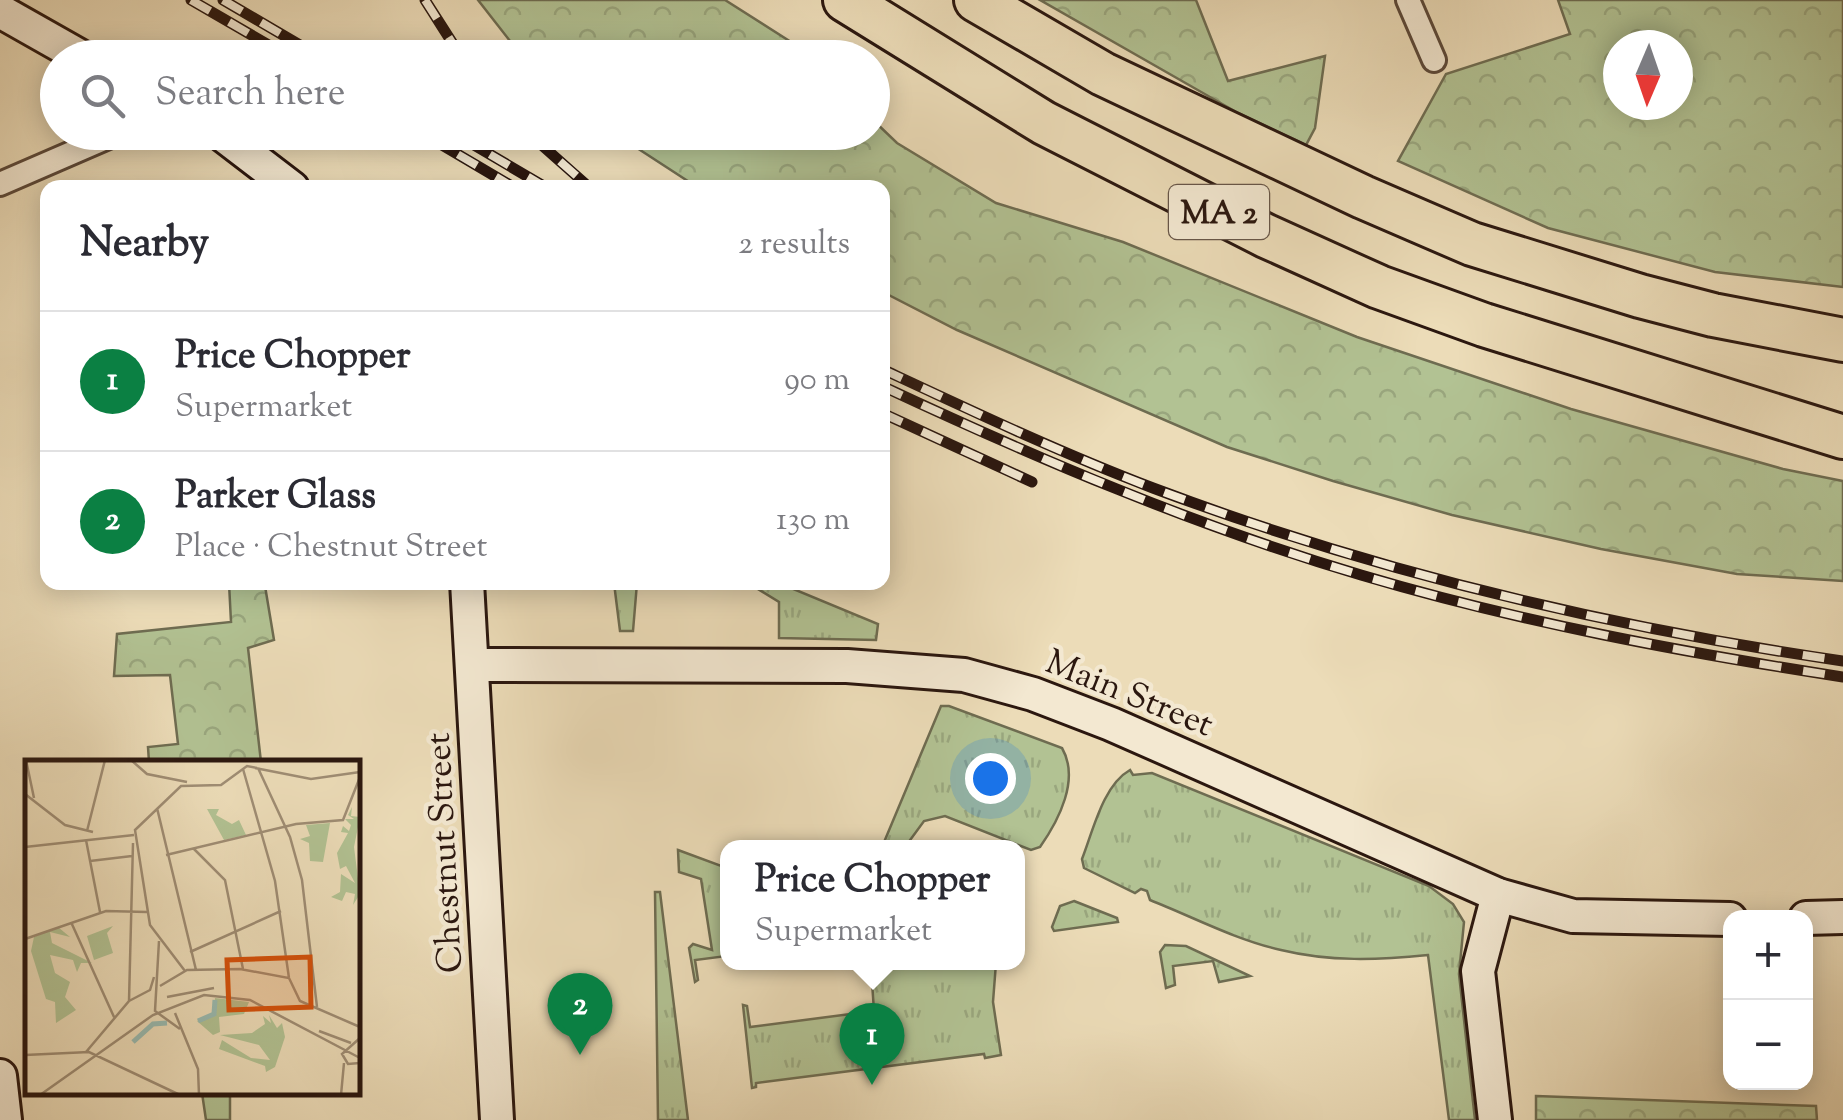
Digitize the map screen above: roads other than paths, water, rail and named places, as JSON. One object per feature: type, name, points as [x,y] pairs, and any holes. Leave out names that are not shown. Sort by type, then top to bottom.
[{"type":"highway","name":"MA 2","points":[[845,0],[1044,123],[1266,236],[1396,294],[1619,366],[1843,414]]},
{"type":"highway","name":"MA 2","points":[[976,0],[1103,74],[1472,244],[1695,310],[1843,340]]},
{"type":"highway","points":[[1495,250],[1733,295],[1843,310]]},
{"type":"highway","points":[[1619,366],[1843,437]]},
{"type":"main road","points":[[0,11],[52,40]]},
{"type":"main road","points":[[242,150],[281,180]]},
{"type":"main road","name":"Chestnut Street","points":[[467,590],[496,1120]]},
{"type":"main road","name":"Main Street","points":[[473,666],[846,666],[964,675],[1046,699],[1111,724],[1498,894],[1573,916],[1723,919]]},
{"type":"main road","points":[[1495,1120],[1478,971],[1498,894]]},
{"type":"main road","points":[[1813,918],[1843,918]]},
{"type":"main road","points":[[0,1076],[5,1120]]},
{"type":"street","points":[[1408,0],[1434,60]]},
{"type":"street","points":[[0,184],[78,150]]},
{"type":"railway","points":[[191,0],[260,40]]},
{"type":"railway","points":[[223,0],[291,40]]},
{"type":"railway","points":[[425,0],[451,40]]},
{"type":"railway","points":[[451,150],[501,180]]},
{"type":"railway","points":[[483,150],[533,180]]},
{"type":"railway","points":[[547,150],[581,180]]},
{"type":"railway","points":[[890,373],[1119,475],[1322,546],[1580,613],[1843,661]]},
{"type":"railway","points":[[890,390],[1118,490],[1361,575],[1600,634],[1843,677]]},
{"type":"railway","points":[[890,417],[1032,482]]},
{"type":"place","name":"Parker Glass","points":[[580,1055]]},
{"type":"place","name":"Price Chopper","points":[[872,1085]]}]
